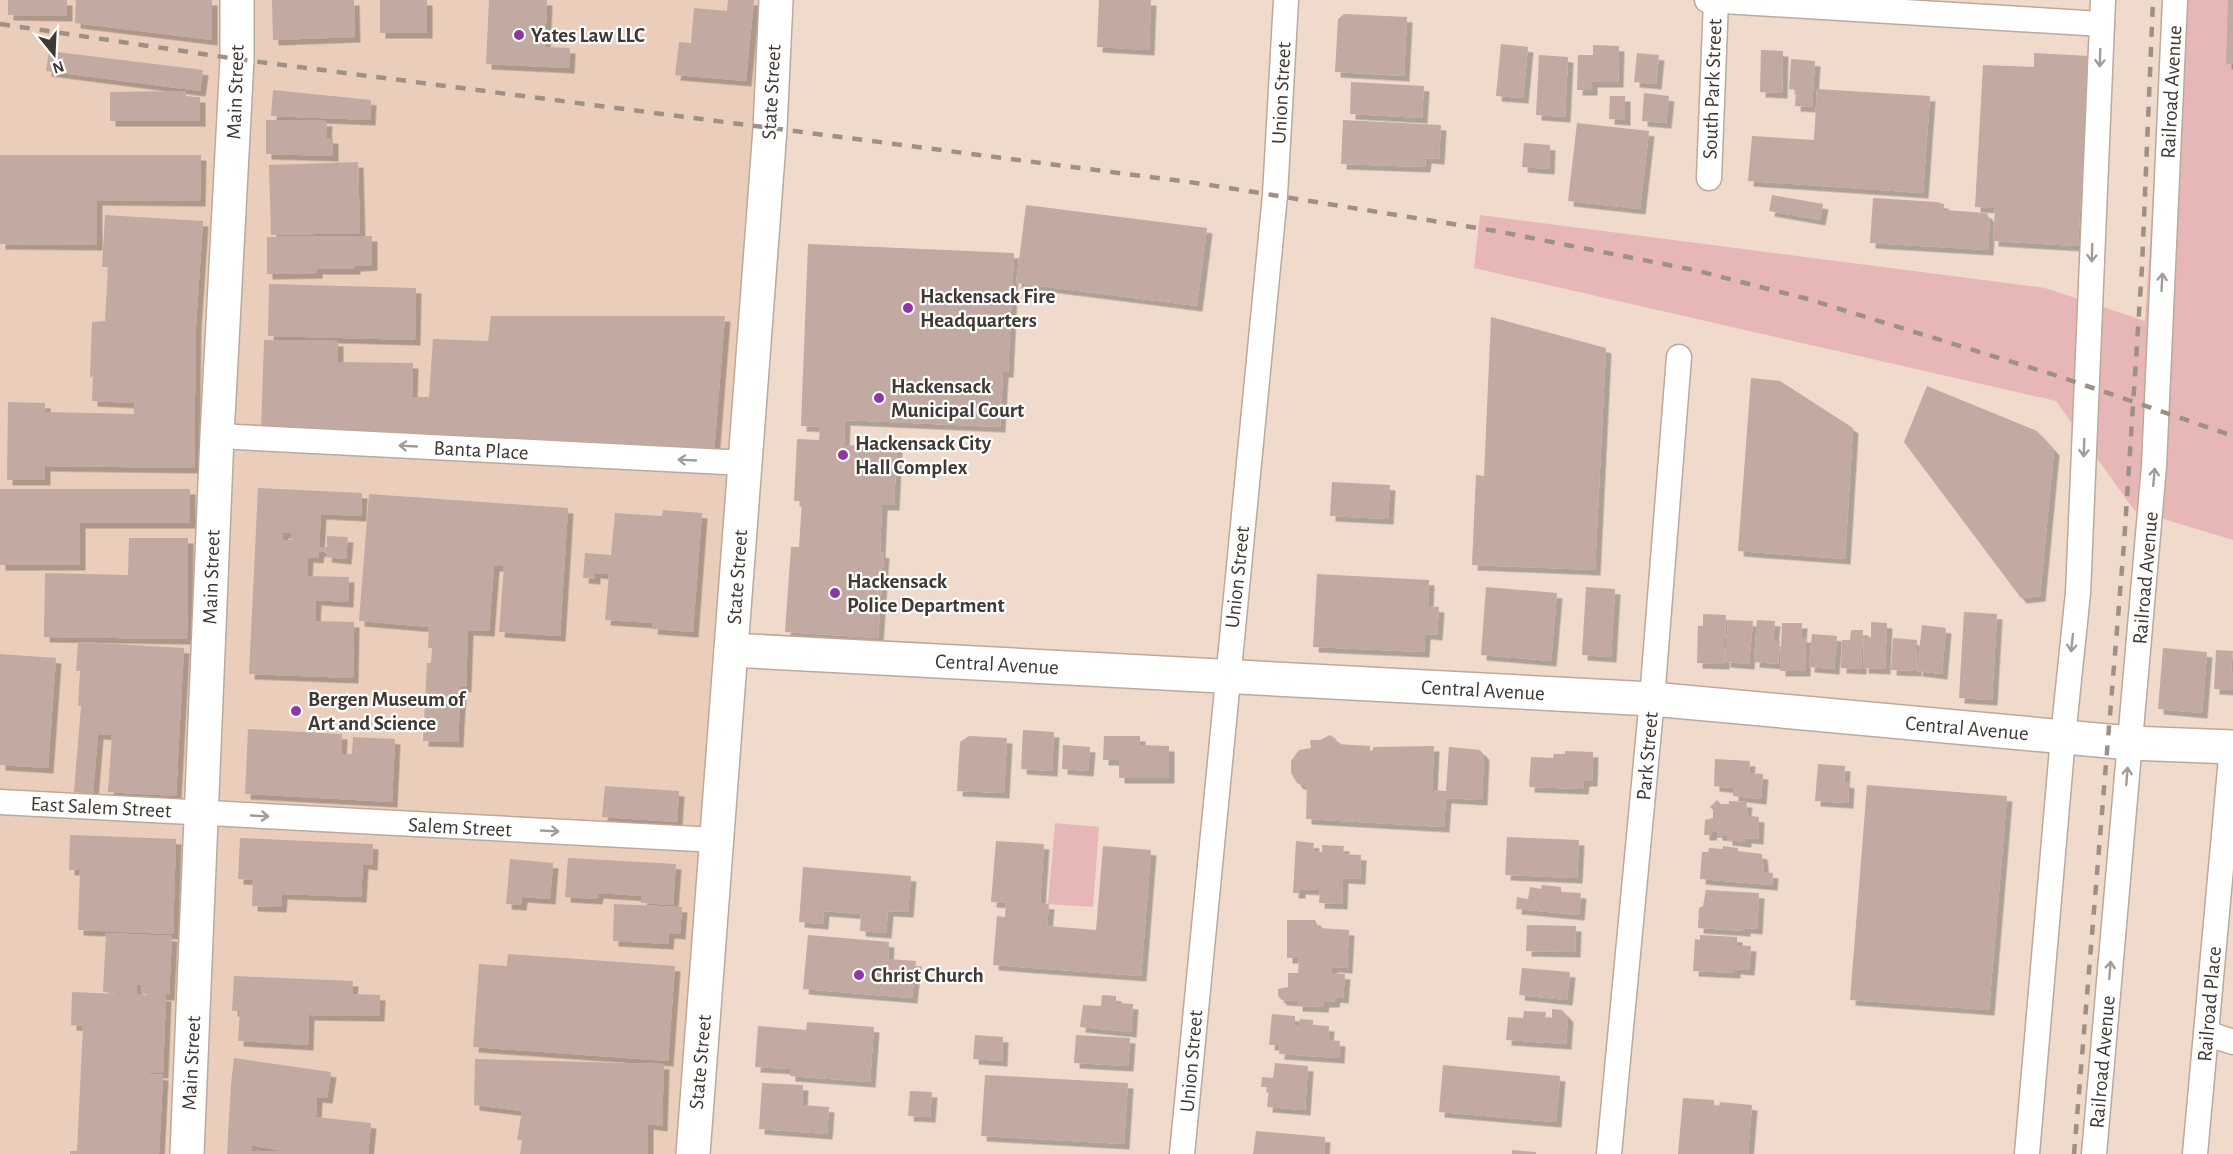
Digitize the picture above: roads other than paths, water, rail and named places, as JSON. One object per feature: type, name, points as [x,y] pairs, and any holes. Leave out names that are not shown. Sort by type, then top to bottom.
[{"type":"street","name":"Main Street","points":[[187,1154],[217,436],[237,59],[237,0]]},
{"type":"street","name":"State Street","points":[[693,1154],[746,463],[776,0]]},
{"type":"street","name":"Union Street","points":[[1182,1154],[1275,195],[1286,0]]},
{"type":"street","points":[[1707,0],[2102,24]]},
{"type":"street","name":"South Park Street","points":[[1709,178],[1716,0]]},
{"type":"street","points":[[2027,1154],[2063,737],[2078,593],[2103,0]]},
{"type":"street","name":"Railroad Avenue","points":[[2094,1154],[2154,466],[2175,0]]},
{"type":"street","name":"Park Street","points":[[1609,1154],[1652,699],[1679,357]]},
{"type":"street","name":"Banta Place","points":[[217,436],[746,463]]},
{"type":"street","name":"Central Avenue","points":[[731,650],[1652,699],[2130,743],[2233,747]]},
{"type":"street","name":"Railroad Place","points":[[2196,1154],[2233,747]]},
{"type":"street","name":"East Salem Street","points":[[0,802],[202,813]]},
{"type":"street","name":"Salem Street","points":[[202,813],[717,840]]},
{"type":"street","points":[[2206,1033],[2233,1042]]},
{"type":"railway","points":[[2074,1154],[2124,544],[2142,267],[2153,0]]},
{"type":"railway","points":[[0,24],[237,59],[1204,184],[1496,231],[1694,270],[1804,298],[2061,377],[2233,436]]},
{"type":"place","name":"Yates Law LLC","points":[[519,35]]},
{"type":"place","name":"Hackensack Fire Headquarters","points":[[908,308]]},
{"type":"place","name":"Hackensack Municipal Court","points":[[879,398]]},
{"type":"place","name":"Hackensack City Hall Complex","points":[[843,455]]},
{"type":"place","name":"Hackensack Police Department","points":[[835,593]]},
{"type":"place","name":"Bergen Museum of Art and Science","points":[[296,711]]},
{"type":"place","name":"Christ Church","points":[[859,975]]}]
